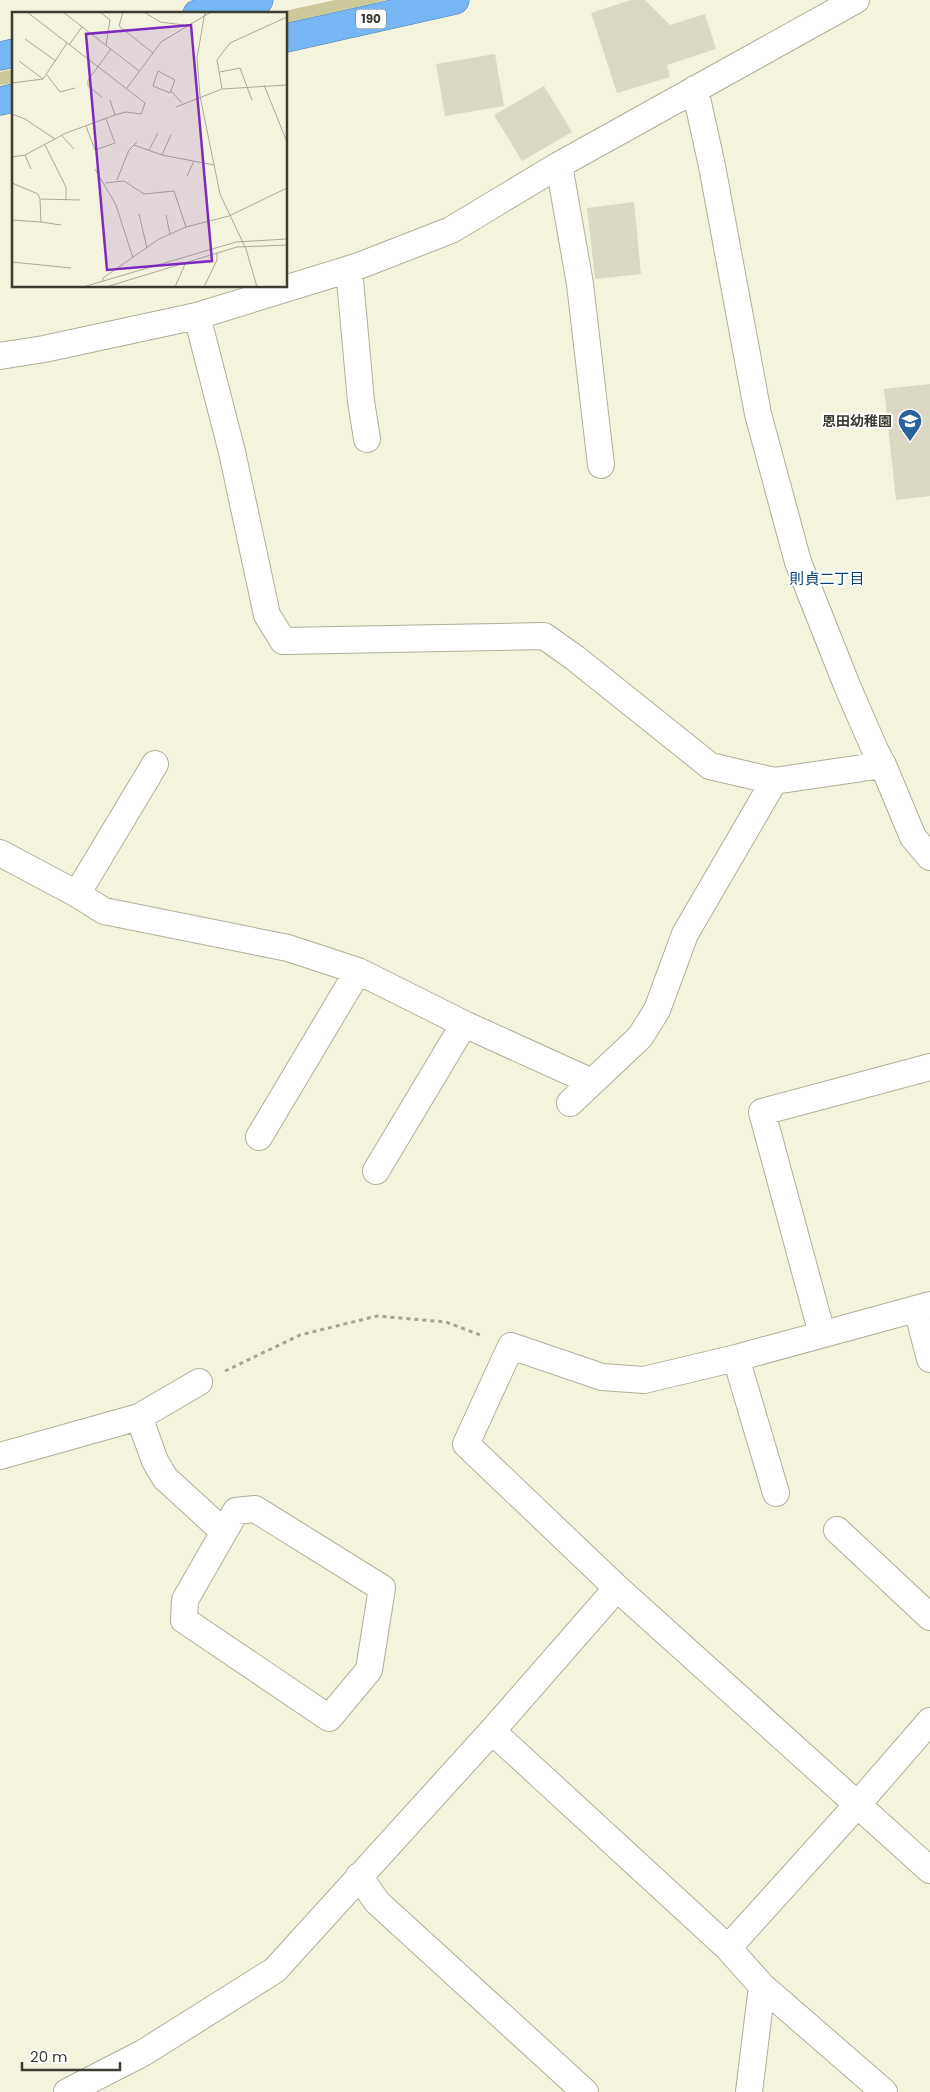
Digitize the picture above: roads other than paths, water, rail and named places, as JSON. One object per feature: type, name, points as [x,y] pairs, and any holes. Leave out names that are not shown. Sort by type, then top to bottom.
[{"type":"highway","points":[[216,7],[259,0]]},
{"type":"highway","name":"190","points":[[288,38],[455,0]]},
{"type":"street","points":[[288,288],[349,269],[451,230],[559,165],[856,0]]},
{"type":"street","points":[[695,89],[712,166],[758,414],[798,562],[874,750],[883,765],[913,837],[930,857]]},
{"type":"street","points":[[559,165],[580,284],[601,465]]},
{"type":"street","points":[[349,269],[361,401],[367,439]]},
{"type":"street","points":[[0,356],[44,349],[197,316],[288,288]]},
{"type":"street","points":[[197,316],[232,452],[266,615],[283,641],[544,636],[710,766],[774,781],[883,765]]},
{"type":"street","points":[[77,894],[155,764]]},
{"type":"street","points":[[570,1103],[640,1037],[657,1010],[685,934],[774,781]]},
{"type":"street","points":[[0,854],[77,894],[104,911],[288,948],[358,971],[464,1024],[592,1082]]},
{"type":"street","points":[[259,1137],[358,971]]},
{"type":"street","points":[[376,1171],[464,1024]]},
{"type":"street","points":[[822,1334],[762,1112],[930,1067]]},
{"type":"street","points":[[930,1359],[923,1307],[736,1358],[644,1380],[602,1376],[511,1346],[466,1444],[617,1588],[930,1870]]},
{"type":"street","points":[[736,1358],[776,1493]]},
{"type":"street","points":[[0,1456],[139,1417],[199,1382]]},
{"type":"street","points":[[139,1417],[156,1461],[165,1478],[223,1532]]},
{"type":"street","points":[[255,1509],[382,1588],[369,1670],[329,1718],[184,1620],[185,1600],[223,1532],[236,1512],[255,1509]]},
{"type":"street","points":[[837,1530],[930,1617]]},
{"type":"street","points":[[67,2092],[143,2053],[274,1970],[492,1731],[617,1588]]},
{"type":"street","points":[[728,1948],[930,1721]]},
{"type":"street","points":[[492,1731],[728,1948],[762,1986],[884,2092]]},
{"type":"street","points":[[359,1876],[377,1902],[585,2092]]},
{"type":"street","points":[[749,2092],[762,1986]]},
{"type":"place","name":"恩田幼稚園","points":[[910,442]]},
{"type":"district","name":"則貞二丁目","points":[[827,579]]}]
